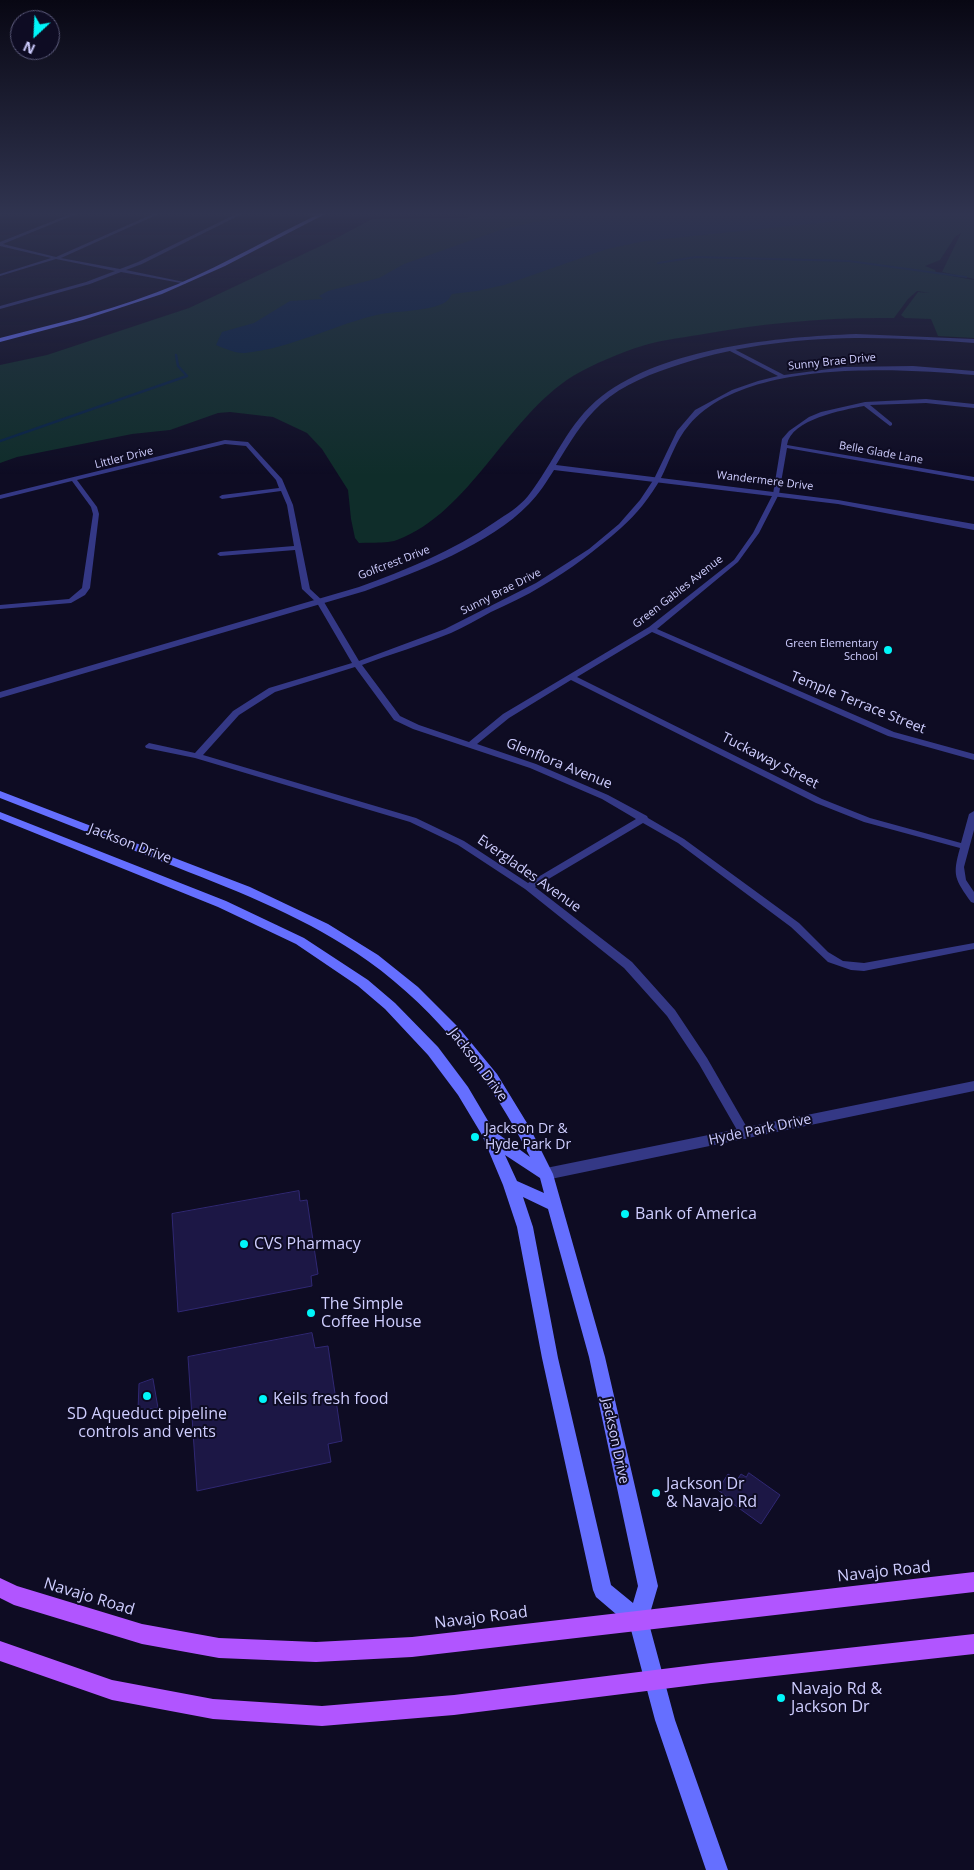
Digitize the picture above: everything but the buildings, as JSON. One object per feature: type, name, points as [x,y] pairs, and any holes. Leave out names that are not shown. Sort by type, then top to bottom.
[{"type":"main road","points":[[0,340],[117,308],[138,300]]},
{"type":"main road","name":"Jackson Drive","points":[[0,794],[289,909],[324,927],[373,958],[412,990],[454,1031],[492,1078],[525,1132],[546,1174],[597,1357],[648,1586],[638,1620],[603,1590],[550,1358],[525,1227],[511,1185],[488,1133],[463,1091],[433,1051],[390,1006],[363,983],[300,941],[222,904],[0,815]]},
{"type":"main road","points":[[488,1133],[514,1154],[546,1174]]},
{"type":"main road","points":[[511,1185],[556,1206]]},
{"type":"main road","name":"Navajo Road","points":[[0,1588],[14,1595],[142,1634],[241,1650],[316,1652],[412,1647],[974,1582]]},
{"type":"main road","points":[[638,1620],[668,1730],[717,1870]]},
{"type":"main road","points":[[0,1651],[112,1690],[213,1709],[322,1716],[454,1705],[974,1644]]},
{"type":"street","points":[[0,308],[29,300]]},
{"type":"street","name":"Golfcrest Drive","points":[[0,695],[320,602],[420,568],[487,533],[530,499],[582,418],[615,390],[649,373],[683,360],[730,349],[788,340],[852,336],[931,337],[974,341]]},
{"type":"street","points":[[730,349],[783,377]]},
{"type":"street","name":"Sunny Brae Drive","points":[[197,756],[236,712],[272,690],[357,664],[448,631],[539,586],[591,550],[620,525],[642,501],[657,479],[680,431],[697,411],[734,391],[783,377],[844,369],[880,367],[974,373]]},
{"type":"street","name":"Green Gables Avenue","points":[[471,745],[506,716],[652,629],[736,561],[756,533],[776,494],[785,439],[791,432],[811,418],[823,413],[865,404],[926,401],[974,406]]},
{"type":"street","points":[[865,404],[890,424]]},
{"type":"street","name":"Littler Drive","points":[[0,497],[225,442],[241,442],[252,447]]},
{"type":"street","name":"Belle Glade Lane","points":[[784,446],[974,479]]},
{"type":"street","name":"Glenflora Avenue","points":[[252,447],[279,479],[284,489],[290,505],[306,589],[320,602],[357,664],[397,718],[416,727],[533,766],[605,797],[644,818],[681,841],[795,925],[808,936],[824,956],[836,964],[864,968],[974,946]]},
{"type":"street","name":"Wandermere Drive","points":[[552,467],[838,502],[974,527]]},
{"type":"street","points":[[0,607],[71,601],[86,588],[96,514],[94,507],[74,480]]},
{"type":"street","points":[[222,497],[284,489]]},
{"type":"street","points":[[220,554],[298,548]]},
{"type":"street","name":"Temple Terrace Street","points":[[652,629],[890,734],[974,757]]},
{"type":"street","name":"Tuckaway Street","points":[[572,677],[819,801],[874,823],[965,847]]},
{"type":"street","name":"Everglades Avenue","points":[[149,746],[197,756],[413,820],[461,843],[528,886],[628,965],[671,1013],[703,1061],[745,1134]]},
{"type":"street","points":[[974,814],[959,867],[961,880],[974,900]]},
{"type":"street","points":[[528,886],[644,818]]},
{"type":"street","name":"Hyde Park Drive","points":[[546,1174],[974,1086]]},
{"type":"green space","points":[[205,300],[907,300],[894,318],[820,320],[722,331],[649,344],[607,359],[573,376],[549,394],[528,415],[468,487],[446,508],[423,527],[397,540],[388,542],[359,543],[355,538],[351,519],[348,490],[322,449],[307,433],[273,417],[230,412],[218,413],[170,430],[132,434],[17,457],[0,463],[0,365],[47,355],[189,308]]},
{"type":"green space","points":[[912,300],[974,300],[974,338],[938,336],[931,319],[905,318],[901,315]]},
{"type":"water","points":[[448,300],[435,306],[364,318],[297,341],[263,350],[241,353],[216,345],[222,332],[254,323],[290,301]]},
{"type":"waterway","points":[[0,441],[187,376],[178,366],[176,355]]},
{"type":"place","name":"Green Elementary School","points":[[888,650]]},
{"type":"place","name":"Jackson Dr & Hyde Park Dr","points":[[475,1137]]},
{"type":"place","name":"Bank of America","points":[[625,1214]]},
{"type":"place","name":"CVS Pharmacy","points":[[244,1244]]},
{"type":"place","name":"The Simple Coffee House","points":[[311,1313]]},
{"type":"place","name":"SD Aqueduct pipeline controls and vents","points":[[147,1396]]},
{"type":"place","name":"Keils fresh food","points":[[263,1399]]},
{"type":"place","name":"Jackson Dr & Navajo Rd","points":[[656,1493]]},
{"type":"place","name":"Navajo Rd & Jackson Dr","points":[[781,1698]]}]
